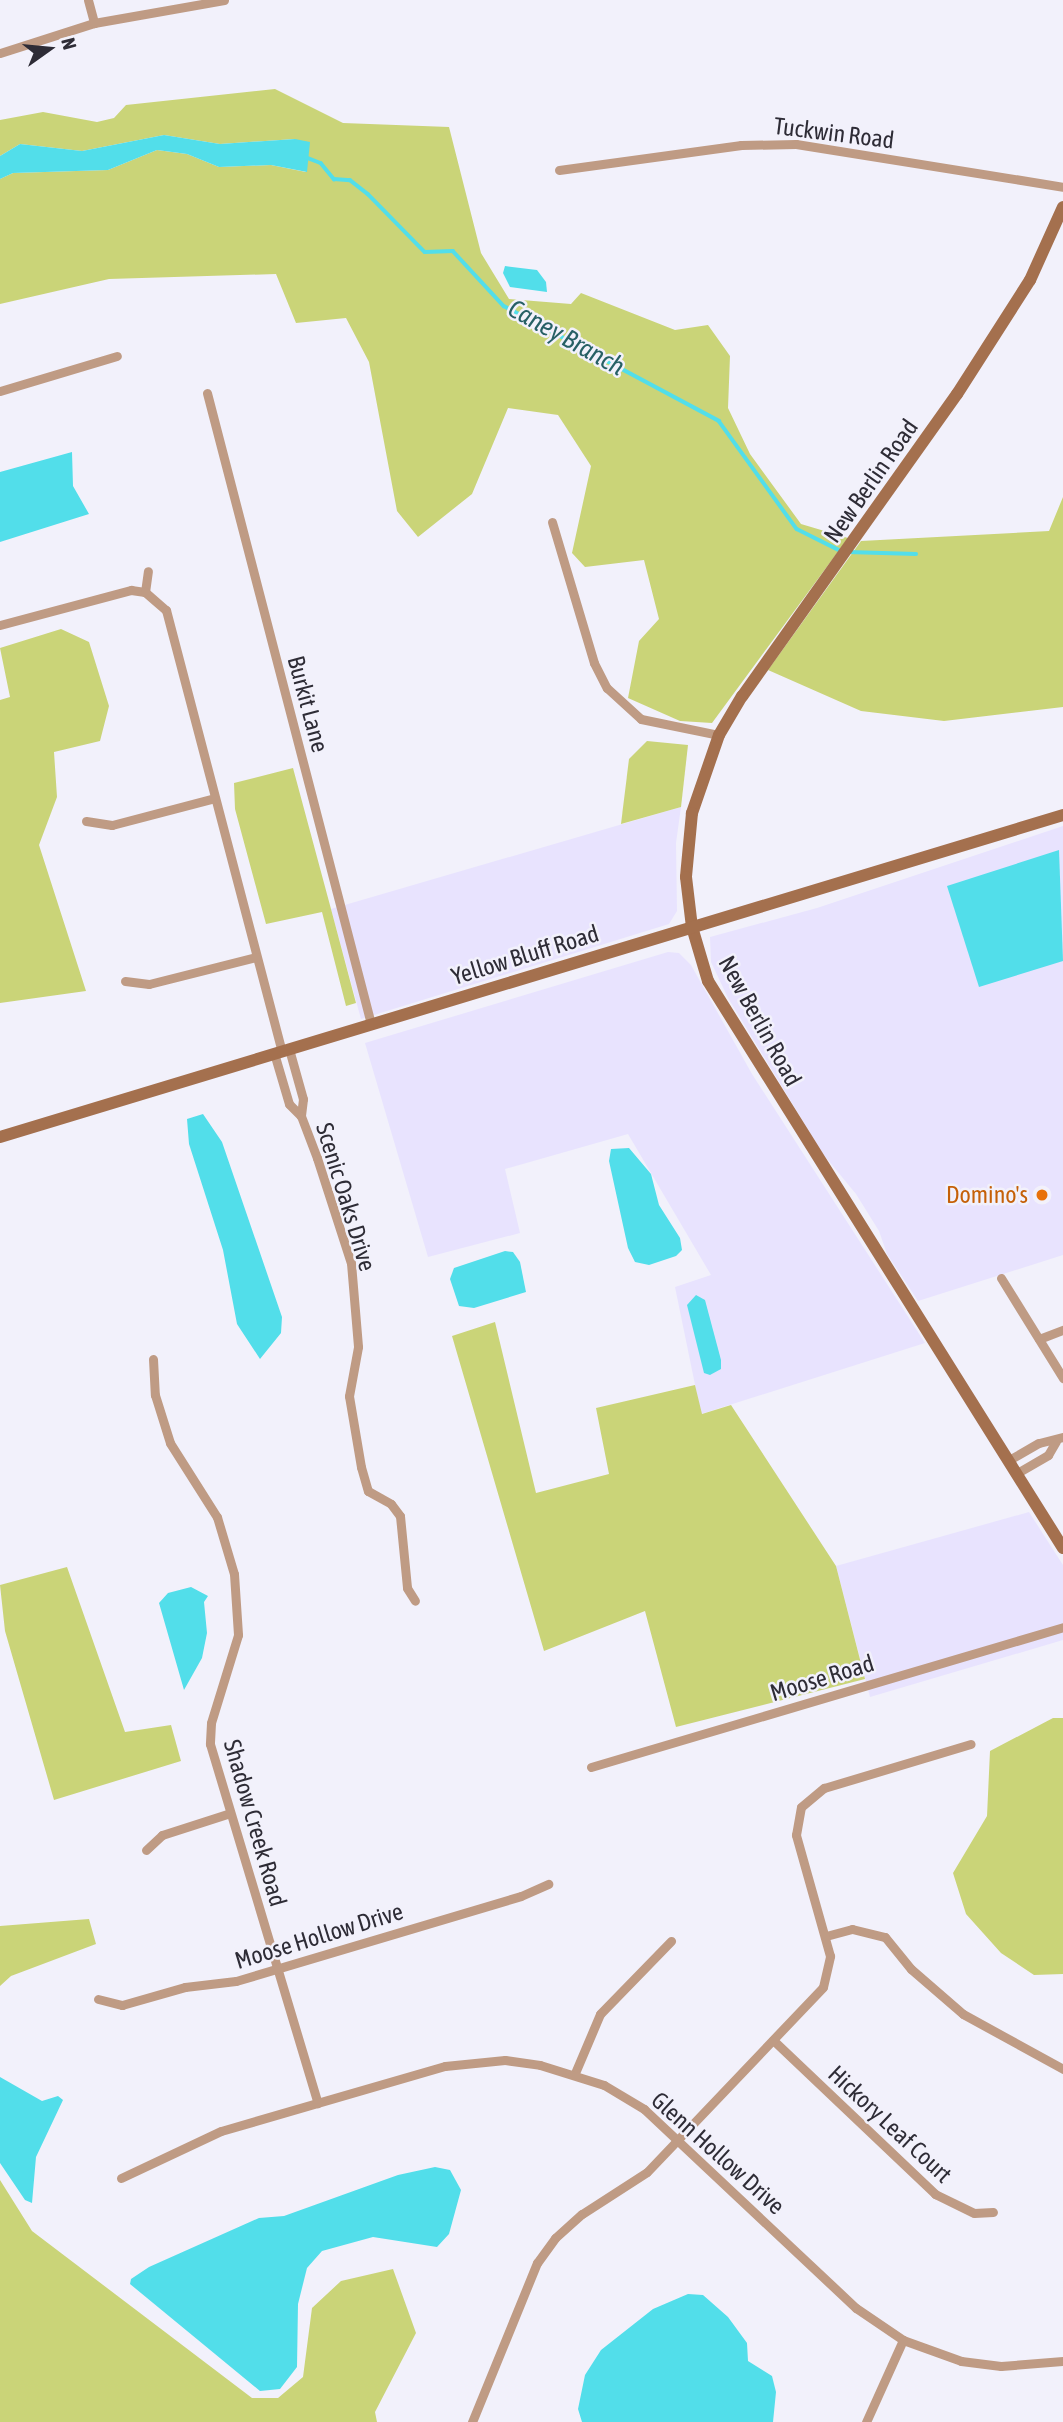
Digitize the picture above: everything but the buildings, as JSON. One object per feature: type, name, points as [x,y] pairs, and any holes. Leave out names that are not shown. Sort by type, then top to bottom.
[{"type":"main road","name":"New Berlin Road","points":[[1063,207],[1045,252],[1018,300],[830,575],[742,696],[719,735],[700,780],[689,831],[686,877],[692,927],[708,981],[738,1035],[1063,1548]]},
{"type":"main road","name":"Yellow Bluff Road","points":[[0,1137],[1063,815]]},
{"type":"street","points":[[88,0],[94,23]]},
{"type":"street","points":[[0,53],[94,23],[224,0]]},
{"type":"street","name":"Tuckwin Road","points":[[559,170],[741,145],[796,144],[1063,187]]},
{"type":"street","points":[[0,391],[117,356]]},
{"type":"street","name":"Burkit Lane","points":[[207,393],[371,1024]]},
{"type":"street","points":[[552,522],[594,663],[607,688],[642,719],[719,735]]},
{"type":"street","points":[[145,592],[148,571]]},
{"type":"street","points":[[0,625],[119,592],[145,592],[166,610],[282,1051]]},
{"type":"street","points":[[86,821],[112,825],[215,798]]},
{"type":"street","points":[[125,981],[149,984],[256,957]]},
{"type":"street","name":"Scenic Oaks Drive","points":[[282,1051],[289,1104],[301,1116]]},
{"type":"street","name":"Scenic Oaks Drive","points":[[282,1051],[303,1099],[301,1116],[351,1263],[358,1347],[349,1396],[361,1467],[368,1491],[391,1504],[400,1516],[407,1588],[415,1601]]},
{"type":"street","points":[[1002,1278],[1063,1378]]},
{"type":"street","points":[[1039,1339],[1063,1330]]},
{"type":"street","name":"Shadow Creek Road","points":[[153,1359],[155,1395],[170,1443],[217,1517],[239,1599],[233,1658],[210,1733],[230,1814],[317,2102]]},
{"type":"street","points":[[1009,1460],[1039,1443],[1060,1439]]},
{"type":"street","points":[[1017,1473],[1048,1455],[1060,1439]]},
{"type":"street","name":"Moose Road","points":[[591,1767],[1063,1627]]},
{"type":"street","points":[[471,2422],[537,2263],[582,2214],[647,2172],[822,1987],[830,1956],[796,1835],[801,1807],[824,1787],[971,1744]]},
{"type":"street","points":[[146,1850],[162,1835],[230,1814]]},
{"type":"street","name":"Moose Hollow Drive","points":[[98,1999],[122,2005],[277,1968],[522,1896],[548,1884]]},
{"type":"street","points":[[826,1936],[852,1929],[885,1937],[911,1969],[963,2014],[1063,2068]]},
{"type":"street","points":[[575,2073],[600,2014],[671,1941]]},
{"type":"street","name":"Hickory Leaf Court","points":[[773,2040],[935,2194],[974,2213],[993,2212]]},
{"type":"street","name":"Glenn Hollow Drive","points":[[121,2178],[221,2131],[317,2102],[475,2062],[505,2060],[575,2073],[604,2085],[644,2109],[856,2308],[903,2340],[961,2361],[1001,2366],[1063,2361]]},
{"type":"street","points":[[866,2422],[903,2340]]},
{"type":"shaded area","points":[[681,807],[676,843],[677,911],[669,924],[361,1019],[331,909]]},
{"type":"shaded area","points":[[1063,826],[1063,1255],[918,1301],[887,1254],[879,1231],[856,1194],[823,1154],[728,998],[711,962],[710,937],[817,908]]},
{"type":"shaded area","points":[[668,952],[679,953],[691,965],[752,1074],[925,1343],[701,1414],[675,1287],[711,1275],[628,1134],[505,1169],[520,1233],[428,1257],[365,1043]]},
{"type":"shaded area","points":[[1029,1512],[1063,1565],[1063,1640],[870,1697],[836,1566]]},
{"type":"green space","points":[[275,89],[343,123],[449,127],[481,253],[509,299],[571,304],[581,293],[675,330],[708,325],[730,356],[728,408],[750,454],[801,524],[848,538],[712,723],[680,721],[628,698],[639,641],[659,619],[644,560],[585,567],[572,553],[591,466],[558,415],[508,408],[472,494],[418,537],[397,511],[369,362],[346,318],[296,323],[276,274],[109,279],[0,304],[0,179],[13,173],[108,170],[157,150],[187,154],[219,167],[271,165],[306,172],[295,139],[220,144],[164,135],[82,151],[20,144],[0,156],[0,120],[43,112],[97,122],[114,118],[126,105]]},
{"type":"green space","points":[[1063,497],[1063,707],[944,721],[861,711],[768,670],[861,541],[1049,531]]},
{"type":"green space","points":[[61,629],[89,642],[109,706],[100,741],[54,752],[57,797],[39,845],[86,991],[0,1003],[0,700],[10,697],[0,648]]},
{"type":"green space","points":[[647,741],[688,745],[681,807],[621,824],[629,759]]},
{"type":"green space","points":[[293,768],[356,1003],[346,1006],[322,912],[266,924],[235,809],[234,783]]},
{"type":"green space","points":[[495,1322],[536,1493],[609,1474],[596,1408],[695,1385],[702,1414],[731,1405],[836,1566],[865,1679],[676,1727],[645,1611],[544,1651],[452,1336]]},
{"type":"green space","points":[[67,1567],[125,1732],[171,1725],[181,1761],[54,1800],[5,1631],[0,1585]]},
{"type":"green space","points":[[1053,1718],[1063,1718],[1063,1974],[1034,1975],[1001,1953],[966,1914],[953,1873],[987,1816],[990,1751]]},
{"type":"green space","points":[[89,1919],[96,1944],[11,1976],[0,1986],[0,1926]]},
{"type":"green space","points":[[0,2180],[32,2231],[252,2398],[278,2398],[303,2377],[312,2308],[341,2281],[393,2269],[416,2333],[375,2412],[377,2422],[0,2422]]},
{"type":"water","points":[[164,135],[220,144],[295,139],[310,142],[307,172],[271,165],[219,167],[187,154],[157,150],[108,170],[13,173],[0,179],[0,156],[20,144],[82,151]]},
{"type":"water","points":[[505,266],[537,270],[546,282],[547,292],[510,287],[503,273]]},
{"type":"water","points":[[72,452],[73,486],[89,514],[0,542],[0,472]]},
{"type":"water","points":[[1059,850],[1063,961],[979,987],[947,886]]},
{"type":"water","points":[[203,1114],[222,1142],[282,1317],[281,1333],[260,1359],[237,1324],[223,1250],[189,1144],[187,1119]]},
{"type":"water","points":[[629,1148],[651,1174],[659,1205],[680,1238],[682,1250],[676,1256],[649,1265],[635,1262],[628,1248],[609,1161],[611,1149]]},
{"type":"water","points":[[505,1251],[513,1252],[520,1262],[526,1292],[474,1308],[459,1306],[450,1279],[454,1268]]},
{"type":"water","points":[[696,1295],[705,1300],[721,1360],[721,1369],[710,1375],[704,1373],[687,1305]]},
{"type":"water","points":[[191,1587],[208,1596],[204,1602],[207,1633],[202,1658],[184,1690],[159,1603],[168,1593]]},
{"type":"water","points":[[0,2077],[42,2101],[58,2096],[63,2100],[36,2157],[32,2203],[25,2200],[0,2163]]},
{"type":"water","points":[[435,2167],[450,2170],[461,2190],[449,2234],[437,2247],[373,2237],[322,2251],[307,2268],[298,2304],[297,2367],[280,2389],[260,2391],[130,2284],[131,2279],[149,2267],[259,2218],[284,2216],[398,2175]]},
{"type":"water","points":[[688,2294],[703,2295],[728,2317],[747,2343],[748,2361],[772,2376],[776,2392],[773,2422],[582,2422],[578,2409],[585,2375],[601,2350],[653,2309]]},
{"type":"waterway","name":"Caney Branch","points":[[305,157],[321,163],[334,179],[350,180],[368,194],[425,252],[453,251],[504,306],[719,421],[797,529],[841,551]]},
{"type":"waterway","name":"Caney Branch","points":[[848,552],[916,554]]},
{"type":"place","name":"Domino's","points":[[1042,1195]]}]
